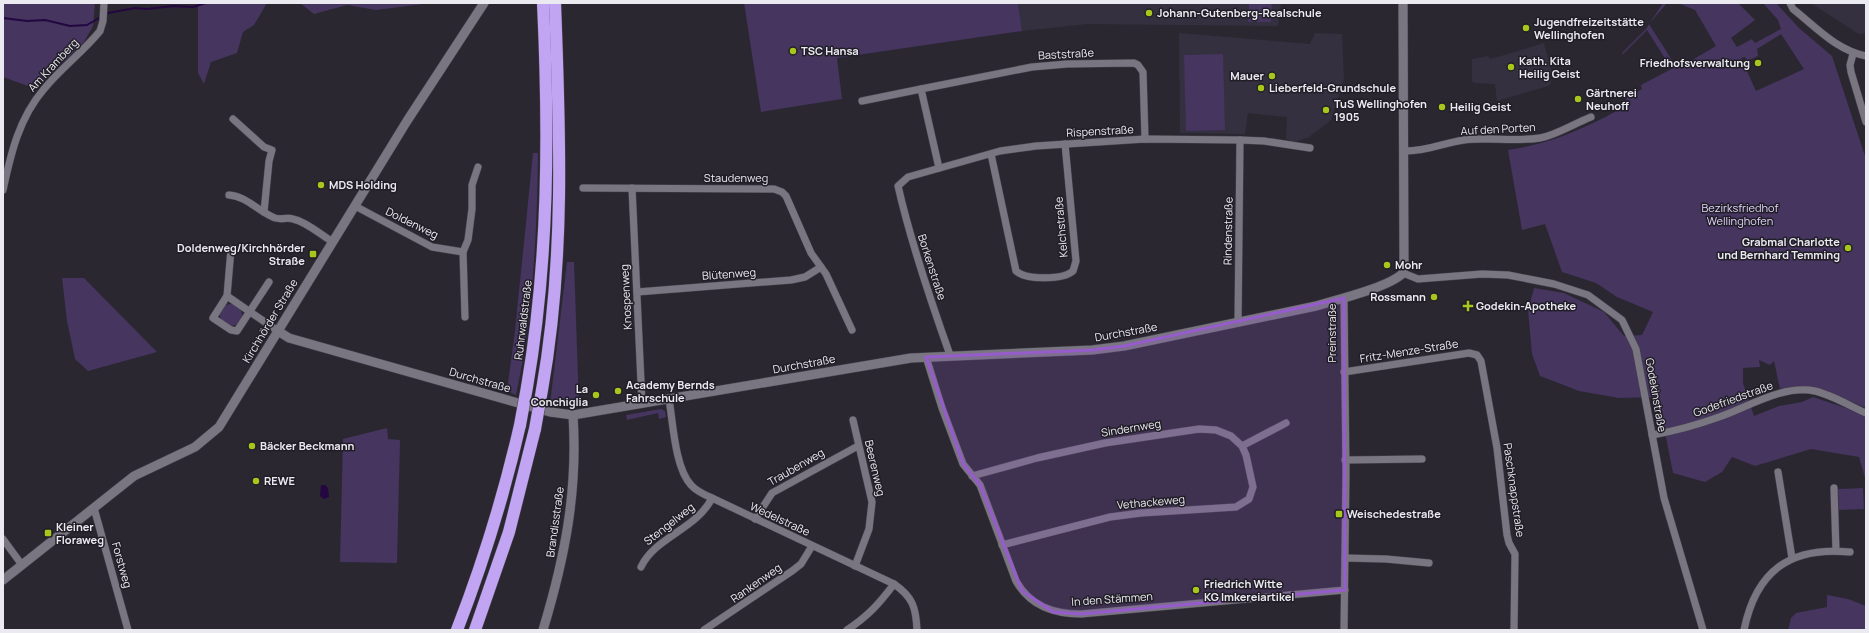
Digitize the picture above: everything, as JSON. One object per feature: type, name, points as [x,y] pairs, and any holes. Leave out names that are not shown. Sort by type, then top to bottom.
[{"type":"highway","name":"Ruhrwaldstraße","points":[[457,630],[490,536],[509,471],[527,387],[540,280],[546,168],[547,104],[543,3]]},
{"type":"highway","points":[[475,630],[509,532],[535,429],[551,323],[560,210],[560,137],[555,3]]},
{"type":"street","name":"Am Kramberg","points":[[3,190],[14,143],[26,116],[49,83],[100,31],[103,21],[104,3]]},
{"type":"street","name":"Kirchhörder Straße","points":[[3,580],[134,476],[195,447],[210,436],[226,418],[434,78],[484,3]]},
{"type":"street","points":[[1402,273],[1404,265],[1403,3]]},
{"type":"street","points":[[1790,3],[1793,8],[1834,42],[1853,54],[1866,56]]},
{"type":"street","points":[[1853,54],[1850,65],[1851,72],[1866,122]]},
{"type":"street","name":"Baststraße","points":[[862,101],[1032,67],[1067,64],[1134,63],[1138,65],[1142,72],[1145,139]]},
{"type":"street","points":[[921,89],[939,168]]},
{"type":"street","name":"Auf den Porten","points":[[1404,151],[1426,150],[1463,140],[1485,138],[1526,140],[1542,137],[1591,117]]},
{"type":"street","points":[[233,119],[264,147],[272,150],[269,161],[264,212]]},
{"type":"street","name":"Rispenstraße","points":[[898,186],[908,177],[1020,147],[1145,139],[1264,141],[1310,148]]},
{"type":"street","name":"Rindenstraße","points":[[1238,323],[1240,140]]},
{"type":"street","name":"Kelchstraße","points":[[991,154],[1016,271],[1026,277],[1064,275],[1073,271],[1076,261],[1065,144]]},
{"type":"street","points":[[465,317],[463,252],[468,240],[472,209],[472,185],[478,167]]},
{"type":"street","name":"Borkenstraße","points":[[898,186],[917,258],[950,355]]},
{"type":"street","name":"Staudenweg","points":[[583,188],[774,189],[782,192],[786,196],[811,253],[826,274],[852,330]]},
{"type":"street","name":"Knospenweg","points":[[632,188],[642,404]]},
{"type":"street","points":[[229,195],[237,195],[264,212],[282,220],[291,218],[300,221],[333,242]]},
{"type":"street","name":"Doldenweg","points":[[355,206],[432,247],[463,252]]},
{"type":"street","points":[[231,248],[227,296],[213,318],[232,330],[237,331],[269,282]]},
{"type":"street","name":"Blütenweg","points":[[637,292],[791,280],[805,276],[820,267]]},
{"type":"street","name":"Preinstraße","points":[[1344,630],[1344,298],[1393,280],[1402,273]]},
{"type":"street","name":"Godekinstraße","points":[[1402,273],[1418,279],[1482,274],[1508,275],[1554,284],[1588,295],[1622,320],[1636,349],[1664,498],[1703,630]]},
{"type":"street","points":[[227,296],[278,331]]},
{"type":"street","name":"Durchstraße","points":[[278,331],[289,338],[377,364],[550,412],[573,415],[926,356],[1092,350],[1124,346],[1316,306],[1344,298]]},
{"type":"street","name":"Fritz-Menze-Straße","points":[[1344,372],[1469,353],[1477,355]]},
{"type":"street","name":"Paschknappstraße","points":[[1477,355],[1481,361],[1490,403],[1507,535],[1509,543],[1515,554],[1514,630]]},
{"type":"street","name":"In den Stämmen","points":[[926,356],[942,408],[963,464],[980,485],[1002,545],[1022,591],[1040,606],[1064,614],[1345,590]]},
{"type":"street","name":"Godefriedstraße","points":[[1652,435],[1711,420],[1745,408],[1767,397],[1787,391],[1815,391],[1866,413]]},
{"type":"street","name":"Wedelstraße","points":[[669,399],[682,472],[692,486],[712,498],[894,584],[905,591],[916,614],[917,630]]},
{"type":"street","name":"Brandisstraße","points":[[543,630],[560,574],[567,534],[574,471],[573,415]]},
{"type":"street","name":"Beerenweg","points":[[853,420],[872,502],[870,530],[855,566]]},
{"type":"street","points":[[1242,446],[1286,423]]},
{"type":"street","name":"Sindernweg","points":[[972,476],[1037,458],[1105,443],[1199,430],[1216,430],[1231,436],[1242,446]]},
{"type":"street","name":"Traubenweg","points":[[755,519],[772,493],[858,446]]},
{"type":"street","name":"Vethackeweg","points":[[1002,545],[1110,517],[1141,513],[1236,507],[1249,499],[1253,487],[1246,455],[1242,446]]},
{"type":"street","points":[[1345,460],[1422,459]]},
{"type":"street","points":[[1778,472],[1792,558]]},
{"type":"street","points":[[1834,488],[1836,551]]},
{"type":"street","name":"Stengelweg","points":[[640,567],[646,557],[654,550],[700,516],[712,498]]},
{"type":"street","name":"Forstweg","points":[[94,508],[128,630]]},
{"type":"street","points":[[3,539],[22,565]]},
{"type":"street","name":"Rankenweg","points":[[704,630],[801,564],[812,546]]},
{"type":"street","points":[[1744,630],[1748,609],[1762,582],[1792,558],[1836,551],[1850,552]]},
{"type":"street","points":[[1345,558],[1386,559],[1429,563]]},
{"type":"street","points":[[846,630],[865,618],[877,606],[894,584]]},
{"type":"highlighted area","points":[[1344,298],[1345,590],[1081,614],[1053,612],[1022,591],[980,485],[963,464],[926,357],[1092,350],[1124,346]]},
{"type":"shaded area","name":"Johann-Gutenberg-Realschule","points":[[1018,3],[1281,3],[1278,26],[1087,24],[1022,31]]},
{"type":"shaded area","points":[[1866,3],[1866,33],[1859,34],[1812,4]]},
{"type":"shaded area","name":"Lieberfeld-Grundschule","points":[[1179,33],[1310,44],[1315,33],[1342,34],[1344,79],[1331,120],[1309,137],[1294,142],[1286,139],[1287,117],[1248,113],[1245,134],[1180,133]]},
{"type":"shaded area","name":"Kath. Kita Heilig Geist","points":[[1544,43],[1552,73],[1548,74],[1551,83],[1548,86],[1497,101],[1495,84],[1474,83],[1472,81],[1472,59],[1488,56],[1490,59]]},
{"type":"shaded area","points":[[321,485],[325,485],[328,488],[329,497],[324,499],[320,496]]},
{"type":"green space","points":[[3,3],[95,3],[93,26],[84,42],[36,89],[3,77]]},
{"type":"green space","points":[[198,3],[267,3],[254,25],[243,32],[237,53],[211,62],[204,84],[198,73]]},
{"type":"green space","points":[[300,3],[431,3],[376,10],[347,5],[314,14]]},
{"type":"green space","points":[[744,3],[1018,3],[1022,31],[837,58],[842,99],[761,112]]},
{"type":"green space","points":[[1249,3],[1272,3],[1271,22],[1248,22]]},
{"type":"green space","points":[[1663,3],[1667,3],[1650,23]]},
{"type":"green space","name":"Bezirksfriedhof Wellinghofen","points":[[1678,3],[1738,3],[1755,20],[1731,38],[1737,47],[1752,39],[1755,43],[1781,29],[1778,20],[1763,3],[1776,3],[1799,28],[1832,56],[1866,159],[1866,408],[1834,394],[1815,389],[1805,387],[1780,389],[1774,361],[1770,365],[1759,360],[1760,367],[1743,368],[1743,383],[1754,416],[1779,406],[1802,402],[1813,397],[1846,408],[1866,417],[1866,481],[1859,457],[1811,449],[1755,466],[1732,457],[1722,472],[1705,482],[1673,473],[1658,397],[1619,398],[1579,391],[1540,376],[1532,354],[1528,310],[1534,288],[1564,293],[1604,312],[1624,336],[1642,335],[1653,312],[1617,297],[1596,283],[1562,272],[1545,224],[1522,230],[1508,150],[1541,143],[1570,133],[1599,120],[1628,105],[1626,98],[1642,89],[1641,85],[1675,67],[1677,69],[1716,46],[1695,10]],"holes":[[[1781,34],[1804,69],[1756,91],[1741,58],[1745,57],[1747,61],[1758,56],[1757,49]]]},
{"type":"green space","points":[[1649,24],[1675,65],[1671,68],[1647,30],[1623,54],[1622,53],[1646,29]]},
{"type":"green space","points":[[1223,54],[1225,130],[1186,131],[1184,55]]},
{"type":"green space","points":[[533,153],[538,153],[537,214],[533,275],[522,365],[516,395],[507,391],[515,331]]},
{"type":"green space","points":[[567,262],[574,262],[579,405],[550,404]]},
{"type":"green space","points":[[62,278],[84,278],[157,352],[88,371],[75,359],[67,321]]},
{"type":"green space","points":[[231,304],[239,307],[242,315],[239,323],[231,326],[223,323],[220,315],[223,307]]},
{"type":"green space","points":[[661,409],[665,411],[666,417],[659,419],[658,413],[627,420],[626,415]]},
{"type":"green space","points":[[387,428],[388,439],[400,440],[397,563],[340,562],[343,439]]},
{"type":"green space","points":[[1863,488],[1864,509],[1839,510],[1838,489]]},
{"type":"green space","points":[[1827,595],[1848,599],[1866,606],[1866,630],[1788,630],[1791,618],[1796,613],[1827,607]]},
{"type":"waterway","points":[[108,13],[135,8],[147,9],[173,6],[193,7],[206,3]]},
{"type":"waterway","points":[[3,18],[27,21],[45,20],[70,26],[87,25],[99,18]]},
{"type":"place","name":"Johann-Gutenberg-Realschule","points":[[1149,13]]},
{"type":"place","name":"Jugendfreizeitstätte Wellinghofen","points":[[1526,28]]},
{"type":"place","name":"TSC Hansa","points":[[793,51]]},
{"type":"place","name":"Friedhofsverwaltung","points":[[1758,63]]},
{"type":"place","name":"Kath. Kita Heilig Geist","points":[[1511,67]]},
{"type":"place","name":"Mauer","points":[[1272,76]]},
{"type":"place","name":"Lieberfeld-Grundschule","points":[[1261,88]]},
{"type":"place","name":"Gärtnerei Neuhoff","points":[[1578,99]]},
{"type":"place","name":"Heilig Geist","points":[[1442,107]]},
{"type":"place","name":"TuS Wellinghofen 1905","points":[[1326,110]]},
{"type":"place","name":"MDS Holding","points":[[321,185]]},
{"type":"place","name":"Grabmal Charlotte und Bernhard Temming","points":[[1848,248]]},
{"type":"place","name":"Doldenweg/Kirchhörder Straße","points":[[313,254]]},
{"type":"place","name":"Mohr","points":[[1387,265]]},
{"type":"place","name":"Rossmann","points":[[1434,297]]},
{"type":"place","name":"Godekin-Apotheke","points":[[1468,306]]},
{"type":"place","name":"Academy Bernds Fahrschule","points":[[618,391]]},
{"type":"place","name":"La Conchiglia","points":[[596,395]]},
{"type":"place","name":"Bäcker Beckmann","points":[[252,446]]},
{"type":"place","name":"REWE","points":[[256,481]]},
{"type":"place","name":"Weischedestraße","points":[[1339,514]]},
{"type":"place","name":"Kleiner Floraweg","points":[[48,533]]},
{"type":"place","name":"Friedrich Witte KG Imkereiartikel","points":[[1196,590]]}]
